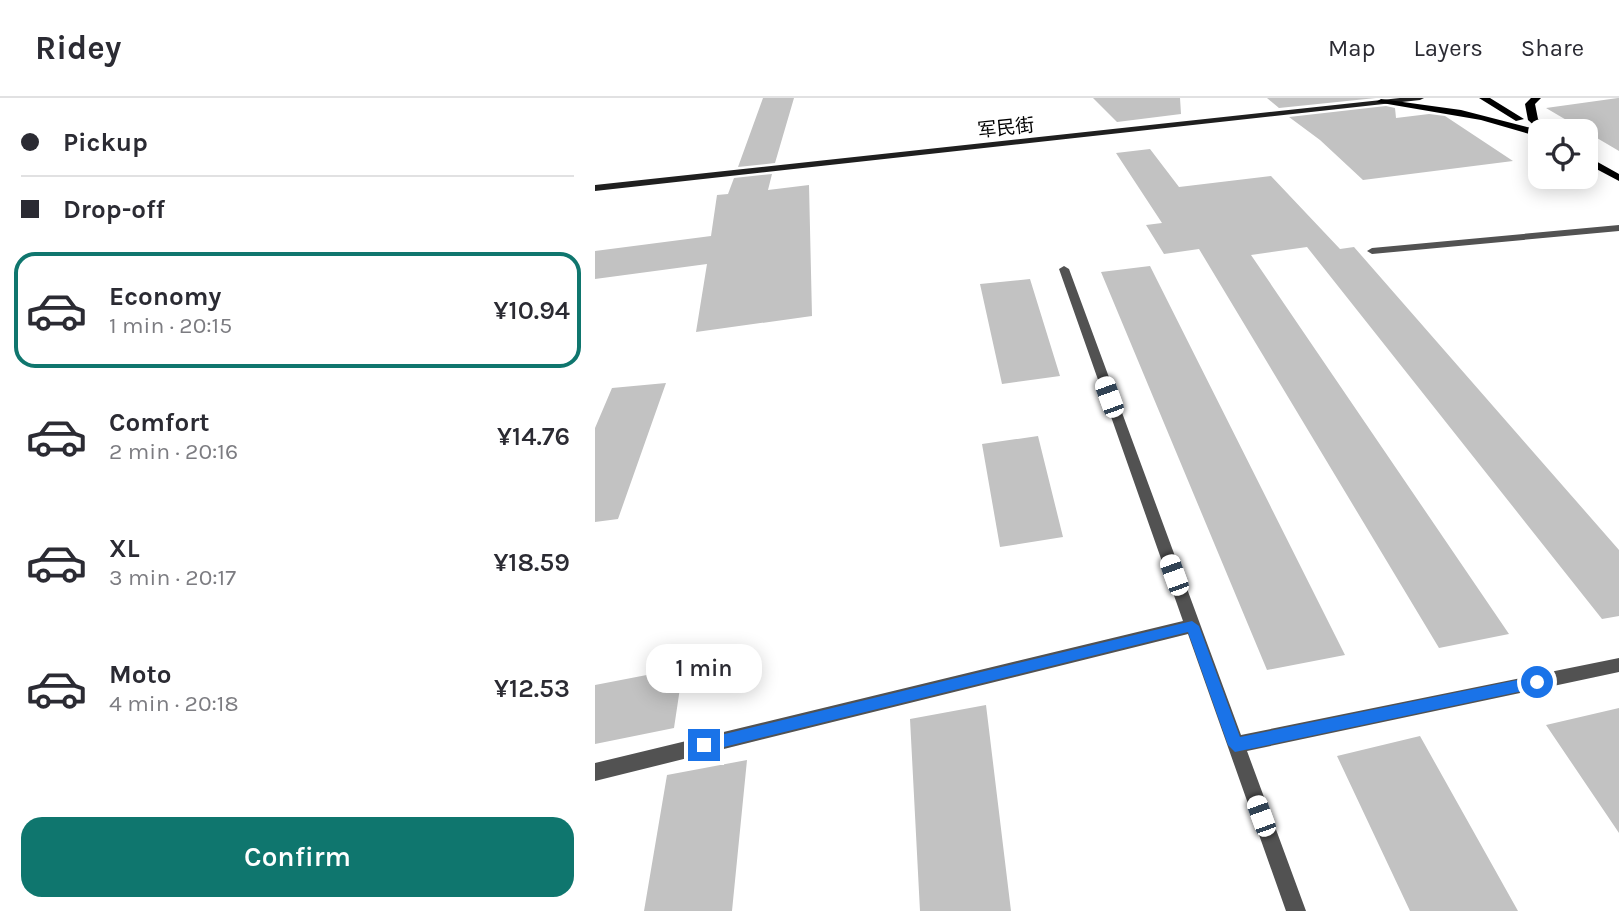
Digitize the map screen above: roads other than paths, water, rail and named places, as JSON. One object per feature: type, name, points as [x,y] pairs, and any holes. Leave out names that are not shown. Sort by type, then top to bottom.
[{"type":"main road","name":"军民街","points":[[595,188],[1420,98]]},
{"type":"main road","points":[[1484,98],[1528,124]]},
{"type":"main road","points":[[1533,119],[1530,104],[1536,98]]},
{"type":"main road","points":[[1384,100],[1440,107],[1528,128]]},
{"type":"main road","points":[[1598,166],[1619,178]]},
{"type":"street","points":[[1372,251],[1619,228]]},
{"type":"street","points":[[1063,269],[1296,911]]},
{"type":"street","points":[[595,772],[1192,626]]},
{"type":"street","points":[[1235,745],[1619,665]]}]
